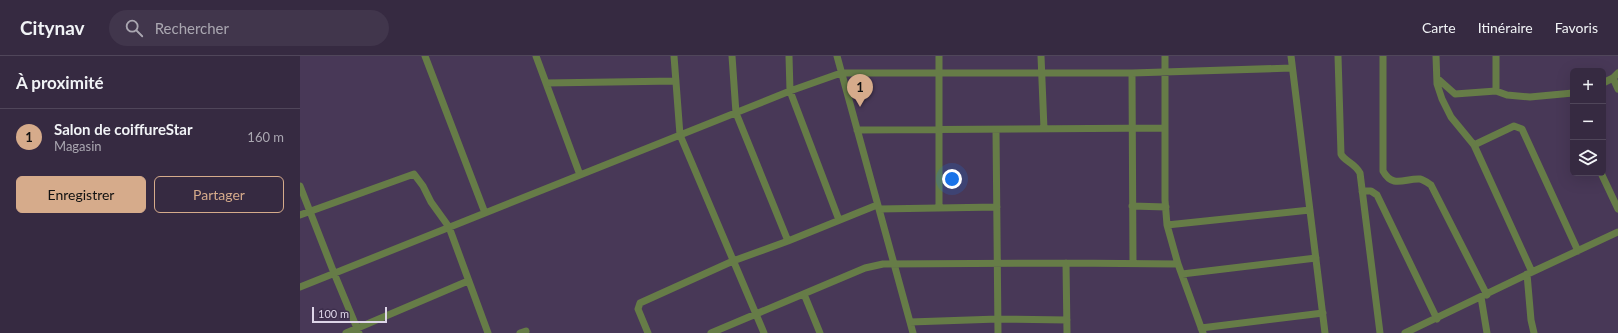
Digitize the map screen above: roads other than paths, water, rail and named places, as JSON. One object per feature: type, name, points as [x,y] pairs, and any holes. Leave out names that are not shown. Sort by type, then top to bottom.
[{"type":"street","points":[[425,56],[484,213]]},
{"type":"street","points":[[536,56],[580,175]]},
{"type":"street","points":[[674,56],[680,135],[764,333]]},
{"type":"street","points":[[732,56],[736,113],[788,241]]},
{"type":"street","points":[[789,56],[790,91],[839,220]]},
{"type":"street","points":[[837,56],[913,333]]},
{"type":"street","points":[[939,56],[939,207]]},
{"type":"street","points":[[1041,56],[1044,129]]},
{"type":"street","points":[[1165,56],[1167,225],[1178,264],[1202,330],[1323,313]]},
{"type":"street","points":[[1291,56],[1325,333]]},
{"type":"street","points":[[1338,56],[1341,154],[1342,157],[1357,167],[1360,172],[1380,333]]},
{"type":"street","points":[[1383,56],[1383,171],[1386,176],[1397,182],[1421,179],[1431,185],[1484,296],[1487,333]]},
{"type":"street","points":[[1436,56],[1436,78],[1438,90],[1451,117],[1474,146],[1530,273],[1531,320],[1534,333]]},
{"type":"street","points":[[1496,56],[1496,91]]},
{"type":"street","points":[[300,287],[790,91],[841,73],[1132,73],[1292,68]]},
{"type":"street","points":[[1132,73],[1131,128],[1133,263]]},
{"type":"street","points":[[1606,81],[1615,75],[1618,89]]},
{"type":"street","points":[[1436,78],[1455,94],[1496,91],[1507,95],[1530,97],[1570,93]]},
{"type":"street","points":[[546,83],[676,81]]},
{"type":"street","points":[[1474,146],[1514,126],[1522,129],[1578,251]]},
{"type":"street","points":[[858,130],[1165,128]]},
{"type":"street","points":[[996,130],[998,333]]},
{"type":"street","points":[[300,215],[414,174],[423,186],[431,202],[449,227],[488,333]]},
{"type":"street","points":[[1602,176],[1618,209]]},
{"type":"street","points":[[300,186],[358,331]]},
{"type":"street","points":[[1362,191],[1371,191],[1377,195],[1437,318]]},
{"type":"street","points":[[648,333],[638,309],[640,303],[733,261],[839,220],[878,207],[997,206]]},
{"type":"street","points":[[1132,206],[1166,207]]},
{"type":"street","points":[[1167,225],[1310,210]]},
{"type":"street","points":[[1405,333],[1618,232]]},
{"type":"street","points":[[1182,274],[1316,258]]},
{"type":"street","points":[[1066,263],[1067,333]]},
{"type":"street","points":[[711,333],[866,268],[883,264],[1178,264]]},
{"type":"street","points":[[346,333],[358,331],[468,281]]},
{"type":"street","points":[[804,294],[820,333]]},
{"type":"street","points":[[910,322],[998,319],[1067,320]]},
{"type":"place","name":"Salon de coiffureStar","points":[[860,107]]}]
